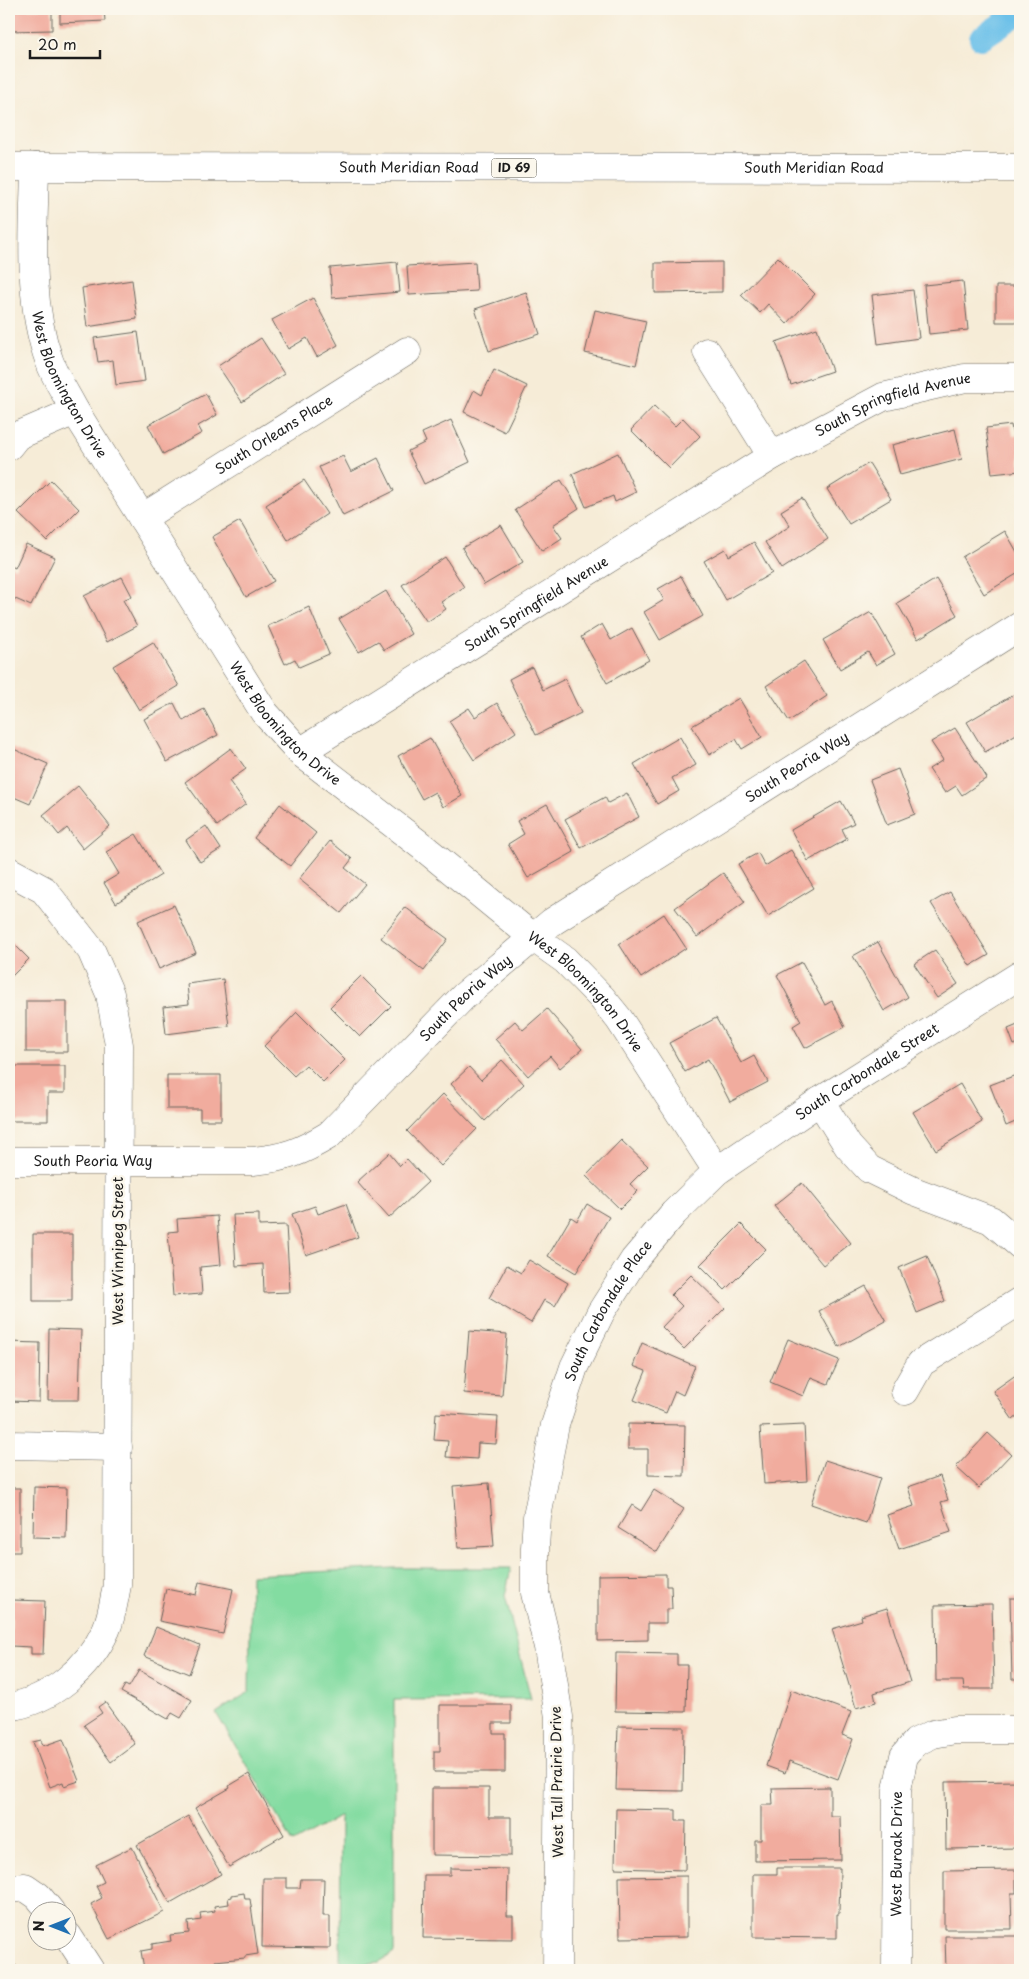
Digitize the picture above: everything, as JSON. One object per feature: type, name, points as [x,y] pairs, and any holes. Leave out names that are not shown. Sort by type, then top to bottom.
[{"type":"street","name":"South Meridian Road","points":[[22,167],[1020,168]]},
{"type":"street","name":"West Bloomington Drive","points":[[22,167],[38,322],[49,362],[75,411],[264,712],[300,752],[423,847],[534,938],[565,960],[602,998],[619,1019],[717,1172]]},
{"type":"street","name":"South Orleans Place","points":[[142,518],[407,351]]},
{"type":"street","points":[[707,352],[772,456]]},
{"type":"street","name":"South Springfield Avenue","points":[[300,752],[772,456],[883,397],[965,378],[1020,378]]},
{"type":"street","points":[[9,446],[17,436],[75,411]]},
{"type":"street","name":"South Peoria Way","points":[[9,1161],[253,1161],[280,1158],[305,1150],[329,1135],[464,996],[561,916],[1020,626]]},
{"type":"street","name":"West Winnipeg Street","points":[[9,871],[44,890],[91,950],[110,994],[119,1045],[117,1585],[113,1608],[106,1629],[96,1649],[82,1665],[54,1690],[33,1701],[9,1707]]},
{"type":"street","name":"South Carbondale Street","points":[[717,1172],[820,1101],[1020,975]]},
{"type":"street","points":[[820,1101],[848,1146],[869,1169],[914,1191],[991,1220],[1020,1245]]},
{"type":"street","name":"South Carbondale Place","points":[[545,1476],[555,1425],[574,1367],[601,1312],[634,1260],[674,1213],[717,1172]]},
{"type":"street","points":[[905,1391],[921,1363],[1020,1301]]},
{"type":"street","points":[[9,1446],[118,1447]]},
{"type":"street","name":"West Tall Prairie Drive","points":[[545,1476],[537,1517],[535,1593],[548,1647],[559,1717],[557,1970]]},
{"type":"street","name":"West Buroak Drive","points":[[896,1970],[897,1790],[904,1756],[916,1742],[932,1734],[955,1730],[1020,1730]]},
{"type":"street","points":[[17,1888],[38,1896],[43,1902]]},
{"type":"street","points":[[78,1951],[90,1970]]},
{"type":"green space","points":[[394,1568],[511,1568],[505,1596],[531,1699],[394,1700],[394,1953],[379,1962],[340,1967],[341,1816],[293,1843],[216,1713],[249,1692],[251,1575]]},
{"type":"building","points":[[9,9],[52,9],[52,30],[9,31]]},
{"type":"building","points":[[60,9],[104,9],[105,21],[60,23]]},
{"type":"building","points":[[778,257],[815,294],[787,324],[768,304],[760,313],[741,295]]},
{"type":"building","points":[[397,262],[400,292],[332,298],[330,268]]},
{"type":"building","points":[[475,262],[477,291],[409,295],[407,266]]},
{"type":"building","points":[[722,262],[722,292],[655,293],[655,263]]},
{"type":"building","points":[[132,280],[137,319],[87,327],[82,288]]},
{"type":"building","points":[[963,281],[968,330],[929,334],[924,285]]},
{"type":"building","points":[[996,286],[1020,286],[1020,322],[996,322]]},
{"type":"building","points":[[913,290],[919,338],[878,344],[872,295]]},
{"type":"building","points":[[526,292],[540,334],[489,351],[475,309]]},
{"type":"building","points":[[313,298],[338,345],[317,357],[307,338],[288,349],[272,320]]},
{"type":"building","points":[[595,310],[646,321],[636,365],[585,353]]},
{"type":"building","points":[[817,328],[832,371],[791,385],[776,342]]},
{"type":"building","points":[[138,332],[145,381],[116,385],[113,360],[98,362],[94,338]]},
{"type":"building","points":[[261,338],[284,374],[242,402],[218,366]]},
{"type":"building","points":[[494,370],[527,386],[505,432],[464,412],[474,390],[482,395]]},
{"type":"building","points":[[206,394],[217,415],[198,426],[202,433],[163,454],[148,425]]},
{"type":"building","points":[[654,406],[675,426],[683,418],[700,436],[669,468],[631,430]]},
{"type":"building","points":[[451,420],[470,462],[424,484],[408,451],[426,442],[422,433]]},
{"type":"building","points":[[1011,425],[1013,436],[1020,435],[1020,471],[992,474],[986,428]]},
{"type":"building","points":[[955,429],[962,459],[900,475],[892,445]]},
{"type":"building","points":[[618,453],[636,492],[615,502],[613,496],[586,507],[572,474]]},
{"type":"building","points":[[343,456],[351,472],[378,458],[394,491],[343,516],[319,467]]},
{"type":"building","points":[[869,463],[891,499],[849,524],[827,489]]},
{"type":"building","points":[[51,480],[79,509],[47,541],[18,513]]},
{"type":"building","points":[[304,480],[327,514],[288,540],[266,505]]},
{"type":"building","points":[[561,480],[579,508],[553,525],[562,538],[542,551],[515,510]]},
{"type":"building","points":[[802,498],[828,539],[782,569],[765,542],[790,526],[781,511]]},
{"type":"building","points":[[240,521],[274,581],[246,597],[212,537]]},
{"type":"building","points":[[501,525],[523,562],[484,585],[462,548]]},
{"type":"building","points":[[1005,531],[1020,557],[1020,572],[984,594],[962,557]]},
{"type":"building","points":[[754,542],[772,573],[726,600],[704,561],[725,549],[729,556]]},
{"type":"building","points":[[26,544],[55,557],[31,606],[9,596],[9,565],[15,568]]},
{"type":"building","points":[[445,557],[464,587],[441,602],[446,609],[427,622],[402,585]]},
{"type":"building","points":[[681,576],[703,616],[660,640],[644,612],[664,600],[658,589]]},
{"type":"building","points":[[122,577],[132,596],[123,600],[137,626],[107,642],[84,596]]},
{"type":"building","points":[[936,579],[957,615],[918,639],[897,603]]},
{"type":"building","points":[[386,591],[411,634],[384,650],[378,641],[359,652],[339,619]]},
{"type":"building","points":[[309,607],[329,654],[299,667],[295,659],[285,664],[268,626]]},
{"type":"building","points":[[871,612],[895,654],[876,665],[868,652],[840,669],[823,640]]},
{"type":"building","points":[[602,624],[611,640],[632,628],[649,660],[607,683],[581,637]]},
{"type":"building","points":[[153,642],[179,686],[139,710],[113,666]]},
{"type":"building","points":[[804,661],[827,696],[789,721],[766,686]]},
{"type":"building","points":[[532,667],[543,690],[565,679],[581,713],[536,735],[509,679]]},
{"type":"building","points":[[1018,692],[1020,697],[1020,732],[985,752],[967,722]]},
{"type":"building","points":[[739,698],[762,737],[742,749],[736,739],[709,755],[692,726]]},
{"type":"building","points":[[174,703],[183,721],[204,709],[218,735],[167,762],[144,719]]},
{"type":"building","points":[[497,703],[516,732],[474,760],[449,721],[469,708],[475,717]]},
{"type":"building","points":[[955,728],[987,778],[962,795],[956,786],[945,793],[929,769],[943,760],[931,742]]},
{"type":"building","points":[[680,737],[696,765],[672,778],[679,791],[657,804],[634,764]]},
{"type":"building","points":[[430,738],[462,796],[443,807],[435,792],[422,799],[398,756]]},
{"type":"building","points":[[9,747],[48,764],[30,804],[9,795],[11,785],[9,784]]},
{"type":"building","points":[[231,748],[246,769],[229,781],[246,804],[217,826],[185,782]]},
{"type":"building","points":[[898,769],[915,814],[887,825],[870,780]]},
{"type":"building","points":[[78,786],[110,826],[83,849],[67,828],[59,835],[43,815]]},
{"type":"building","points":[[627,793],[639,817],[581,848],[565,819],[605,797],[608,803]]},
{"type":"building","points":[[841,801],[854,823],[842,829],[847,839],[808,861],[791,830]]},
{"type":"building","points":[[280,804],[316,833],[290,866],[254,838]]},
{"type":"building","points":[[547,804],[574,852],[528,878],[508,844],[524,834],[517,821]]},
{"type":"building","points":[[206,826],[221,849],[200,862],[186,840]]},
{"type":"building","points":[[136,834],[161,875],[116,903],[104,883],[119,874],[106,852]]},
{"type":"building","points":[[330,841],[352,859],[345,868],[365,884],[341,913],[299,879]]},
{"type":"building","points":[[791,850],[814,888],[768,916],[738,864],[758,853],[765,866]]},
{"type":"building","points":[[723,873],[745,902],[697,937],[675,908]]},
{"type":"building","points":[[950,892],[989,955],[970,966],[931,903]]},
{"type":"building","points":[[174,905],[196,953],[159,969],[138,921]]},
{"type":"building","points":[[405,907],[448,939],[424,971],[381,938]]},
{"type":"building","points":[[664,914],[686,948],[641,978],[619,944]]},
{"type":"building","points":[[11,941],[29,959],[9,979],[9,943]]},
{"type":"building","points":[[878,942],[908,997],[884,1011],[853,956]]},
{"type":"building","points":[[935,950],[958,984],[937,998],[914,964]]},
{"type":"building","points":[[802,962],[825,1005],[832,1001],[845,1027],[805,1048],[793,1026],[801,1021],[777,975]]},
{"type":"building","points":[[361,976],[391,1006],[360,1037],[330,1007]]},
{"type":"building","points":[[223,979],[229,1026],[166,1034],[163,1007],[189,1004],[187,984]]},
{"type":"building","points":[[26,1001],[67,1001],[67,1052],[26,1052]]},
{"type":"building","points":[[547,1009],[582,1049],[560,1068],[550,1056],[528,1076],[495,1039],[515,1021],[523,1030]]},
{"type":"building","points":[[297,1012],[345,1060],[323,1082],[306,1065],[294,1076],[264,1046]]},
{"type":"building","points":[[716,1018],[741,1063],[754,1056],[768,1082],[730,1102],[708,1059],[685,1072],[669,1043]]},
{"type":"building","points":[[1020,1024],[1020,1042],[1014,1045],[1008,1029]]},
{"type":"building","points":[[502,1060],[524,1084],[485,1121],[451,1084],[469,1067],[481,1080]]},
{"type":"building","points":[[9,1066],[65,1066],[65,1093],[48,1093],[48,1121],[9,1121]]},
{"type":"building","points":[[167,1075],[221,1075],[221,1120],[200,1120],[200,1109],[167,1109]]},
{"type":"building","points":[[1016,1075],[1020,1086],[1020,1120],[1006,1126],[990,1085]]},
{"type":"building","points":[[960,1084],[982,1122],[936,1150],[913,1112]]},
{"type":"building","points":[[443,1094],[477,1129],[441,1166],[407,1131]]},
{"type":"building","points":[[621,1140],[648,1166],[630,1184],[638,1191],[620,1209],[586,1176]]},
{"type":"building","points":[[389,1153],[400,1166],[407,1159],[428,1182],[389,1218],[357,1182]]},
{"type":"building","points":[[802,1183],[851,1243],[823,1265],[774,1206]]},
{"type":"building","points":[[346,1204],[358,1237],[306,1255],[292,1214],[315,1206],[318,1214]]},
{"type":"building","points":[[587,1204],[609,1217],[576,1273],[548,1256],[571,1217],[577,1221]]},
{"type":"building","points":[[259,1214],[259,1226],[286,1225],[290,1292],[264,1293],[263,1264],[236,1266],[233,1215]]},
{"type":"building","points":[[217,1216],[221,1265],[200,1267],[202,1294],[173,1296],[168,1232],[178,1231],[177,1219]]},
{"type":"building","points":[[741,1224],[766,1249],[725,1290],[700,1265]]},
{"type":"building","points":[[33,1234],[72,1234],[72,1301],[33,1301]]},
{"type":"building","points":[[927,1256],[945,1301],[917,1313],[899,1268]]},
{"type":"building","points":[[529,1260],[568,1283],[555,1306],[544,1300],[531,1323],[489,1298],[507,1265],[521,1273]]},
{"type":"building","points":[[691,1275],[725,1308],[684,1349],[662,1327],[682,1306],[671,1295]]},
{"type":"building","points":[[866,1286],[886,1321],[839,1347],[819,1311]]},
{"type":"building","points":[[49,1329],[81,1330],[79,1400],[48,1400]]},
{"type":"building","points":[[469,1331],[507,1334],[502,1396],[464,1393]]},
{"type":"building","points":[[788,1339],[839,1360],[828,1384],[811,1377],[803,1396],[770,1382]]},
{"type":"building","points":[[9,1342],[40,1343],[39,1402],[9,1401]]},
{"type":"building","points":[[642,1343],[695,1366],[683,1395],[675,1391],[666,1413],[634,1400],[646,1371],[633,1366]]},
{"type":"building","points":[[1020,1372],[1020,1414],[1013,1420],[993,1391]]},
{"type":"building","points":[[436,1413],[498,1417],[496,1444],[478,1443],[477,1459],[446,1457],[448,1441],[434,1440]]},
{"type":"building","points":[[628,1424],[685,1425],[684,1476],[648,1475],[648,1449],[628,1449]]},
{"type":"building","points":[[804,1425],[807,1481],[764,1484],[760,1427]]},
{"type":"building","points":[[988,1433],[1011,1454],[979,1488],[956,1467]]},
{"type":"building","points":[[825,1460],[880,1478],[866,1523],[811,1504]]},
{"type":"building","points":[[940,1476],[948,1500],[941,1502],[951,1532],[899,1549],[887,1515],[914,1506],[908,1487]]},
{"type":"building","points":[[489,1483],[494,1546],[458,1548],[453,1486]]},
{"type":"building","points":[[34,1487],[67,1488],[66,1538],[33,1537]]},
{"type":"building","points":[[9,1488],[20,1488],[20,1552],[9,1552]]},
{"type":"building","points":[[654,1490],[684,1509],[657,1552],[618,1528],[632,1505],[641,1511]]},
{"type":"building","points":[[666,1574],[666,1586],[671,1586],[672,1609],[666,1609],[666,1623],[648,1623],[648,1640],[598,1641],[598,1575]]},
{"type":"building","points":[[199,1582],[233,1589],[223,1634],[159,1621],[166,1589],[196,1595]]},
{"type":"building","points":[[1010,1598],[1020,1598],[1020,1679],[1012,1679]]},
{"type":"building","points":[[12,1600],[45,1601],[43,1654],[31,1654],[31,1647],[11,1646]]},
{"type":"building","points":[[992,1604],[994,1689],[964,1689],[963,1681],[936,1681],[935,1605]]},
{"type":"building","points":[[887,1608],[910,1682],[874,1693],[876,1702],[856,1708],[832,1629],[862,1620],[861,1616]]},
{"type":"building","points":[[156,1627],[200,1645],[189,1674],[144,1656]]},
{"type":"building","points":[[616,1653],[677,1654],[677,1665],[687,1665],[686,1712],[615,1711]]},
{"type":"building","points":[[139,1670],[192,1700],[181,1718],[172,1713],[168,1719],[121,1692],[125,1685],[129,1687]]},
{"type":"building","points":[[791,1690],[851,1712],[842,1735],[853,1739],[838,1779],[789,1761],[785,1773],[766,1766]]},
{"type":"building","points":[[105,1702],[135,1744],[111,1762],[84,1725],[102,1713],[98,1707]]},
{"type":"building","points":[[440,1705],[511,1705],[511,1723],[493,1723],[493,1733],[505,1733],[505,1772],[434,1772],[434,1751],[440,1751]]},
{"type":"building","points":[[618,1726],[684,1727],[683,1791],[616,1790]]},
{"type":"building","points":[[63,1739],[79,1781],[64,1786],[63,1782],[50,1787],[33,1742],[41,1740],[43,1746]]},
{"type":"building","points":[[249,1774],[284,1835],[229,1867],[195,1808],[230,1788],[229,1786]]},
{"type":"building","points":[[1020,1781],[1020,1848],[946,1849],[945,1782]]},
{"type":"building","points":[[830,1787],[830,1816],[840,1816],[841,1860],[755,1861],[755,1840],[761,1840],[761,1805],[773,1805],[772,1788]]},
{"type":"building","points":[[432,1788],[489,1788],[489,1817],[511,1817],[511,1856],[432,1855]]},
{"type":"building","points":[[616,1809],[676,1810],[676,1821],[686,1821],[685,1870],[615,1868]]},
{"type":"building","points":[[188,1816],[221,1874],[170,1903],[137,1845]]},
{"type":"building","points":[[132,1847],[164,1912],[109,1939],[91,1904],[102,1898],[96,1886],[104,1882],[96,1865]]},
{"type":"building","points":[[450,1868],[508,1869],[507,1916],[513,1916],[513,1939],[423,1938],[424,1875],[450,1875]]},
{"type":"building","points":[[777,1868],[840,1868],[837,1938],[753,1937],[753,1874],[777,1874]]},
{"type":"building","points":[[1016,1870],[1016,1893],[1011,1893],[1012,1929],[944,1929],[944,1871]]},
{"type":"building","points":[[687,1876],[687,1937],[620,1938],[619,1877]]},
{"type":"building","points":[[263,1878],[287,1878],[287,1888],[300,1888],[301,1879],[324,1879],[323,1916],[330,1916],[330,1948],[262,1947]]},
{"type":"building","points":[[244,1893],[245,1899],[250,1899],[258,1954],[245,1956],[245,1958],[215,1961],[216,1967],[193,1970],[174,1970],[174,1968],[156,1970],[155,1967],[144,1969],[141,1951],[152,1949],[152,1944],[171,1941],[170,1935],[189,1933],[188,1922],[201,1920],[200,1913],[215,1911],[214,1906],[229,1904],[228,1898],[232,1897],[232,1895]]},
{"type":"building","points":[[945,1936],[1020,1936],[1020,1970],[946,1970]]},
{"type":"building","points":[[9,1960],[21,1970],[9,1970]]},
{"type":"waterway","points":[[981,38],[1020,12]]}]
